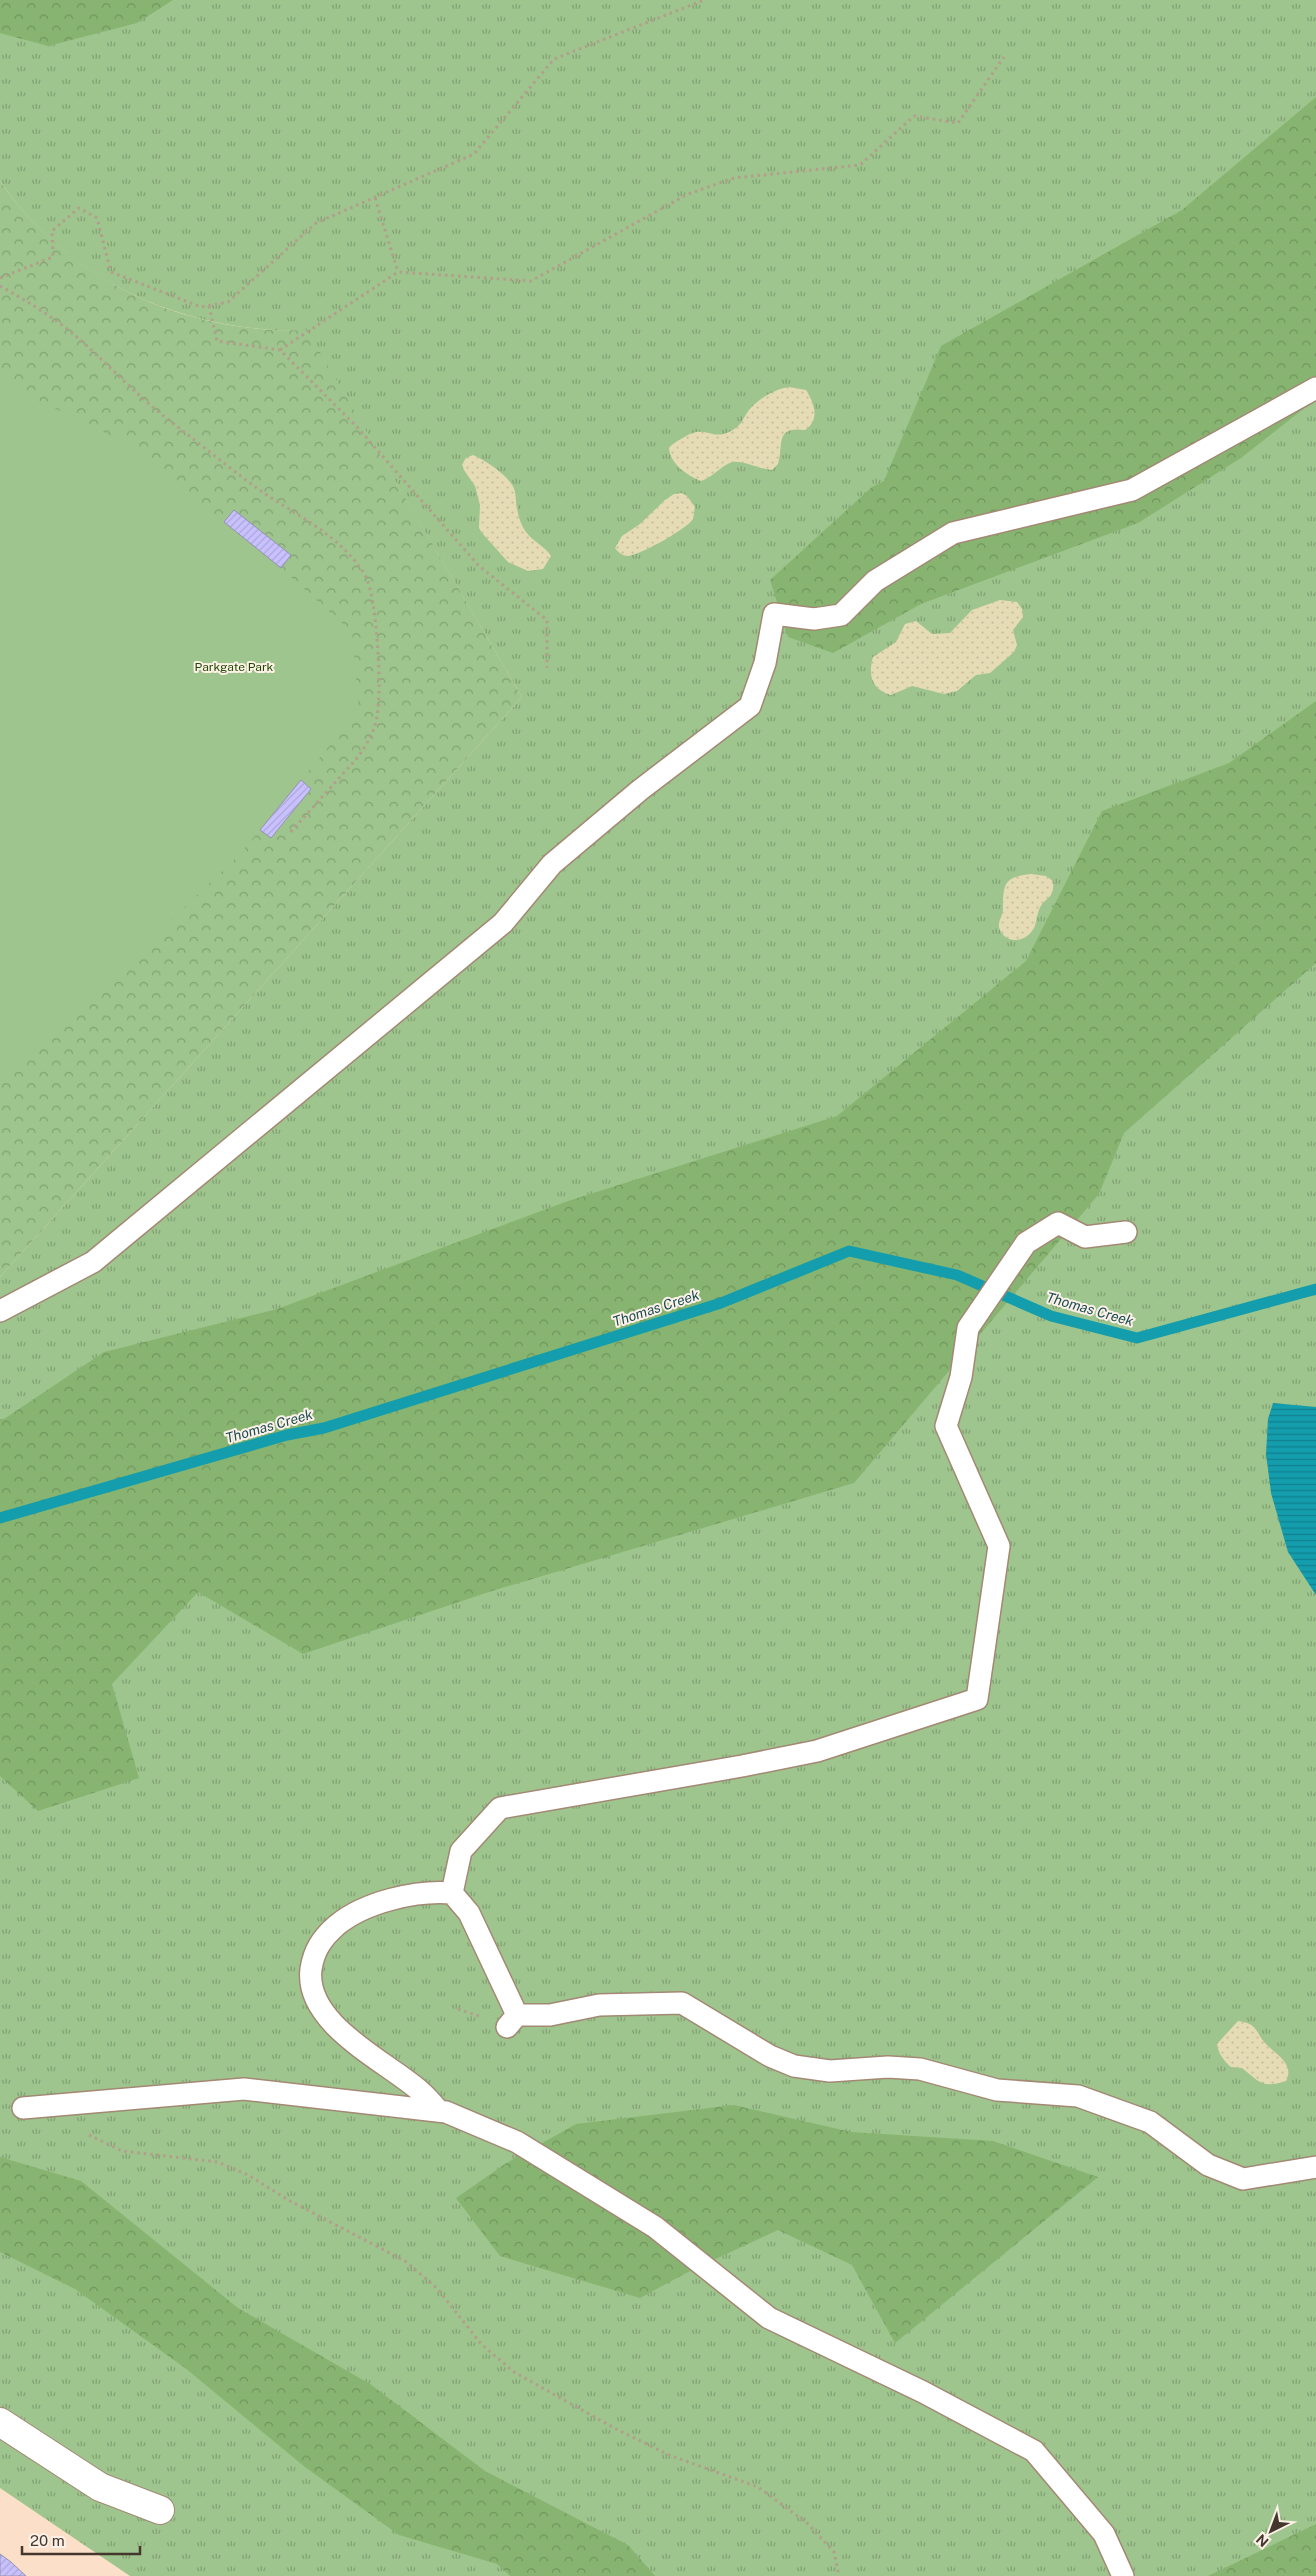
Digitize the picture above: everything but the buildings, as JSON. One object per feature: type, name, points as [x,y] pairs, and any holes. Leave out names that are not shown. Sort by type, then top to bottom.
[{"type":"street","points":[[0,2422],[100,2486],[160,2510]]},
{"type":"lane","points":[[0,1311],[93,1262],[503,923],[552,864],[603,821],[750,706],[765,663],[774,614],[814,619],[842,614],[875,581],[953,534],[1132,490],[1316,388]]},
{"type":"lane","points":[[452,1893],[462,1851],[500,1808],[817,1751],[977,1699],[999,1546],[946,1426],[961,1378],[968,1328],[1026,1243],[1058,1223],[1085,1236],[1126,1232]]},
{"type":"lane","points":[[439,2111],[420,2091],[346,2036],[312,1994],[311,1974],[314,1952],[330,1932],[350,1915],[368,1906],[434,1891],[452,1893],[469,1913],[512,2021],[599,2005],[682,2002],[770,2056],[794,2066],[830,2071],[888,2067],[920,2069],[997,2090],[1078,2096],[1150,2122],[1208,2164],[1244,2179],[1316,2167]]},
{"type":"lane","points":[[23,2108],[244,2089],[439,2111],[517,2142],[647,2222],[769,2318],[922,2392],[1034,2451],[1104,2534],[1123,2576]]},
{"type":"path","points":[[0,278],[52,257],[52,231],[79,208],[97,218],[111,272],[201,307],[228,302],[316,223],[474,154],[554,59],[704,0]]},
{"type":"path","points":[[280,350],[398,272],[531,281],[688,194],[734,178],[860,165],[914,116],[958,123],[1004,56]]},
{"type":"path","points":[[375,198],[398,272]]},
{"type":"path","points":[[0,286],[67,329],[163,415],[259,489],[318,527],[352,559],[366,577],[371,589],[379,664],[378,705],[375,725],[368,743],[358,756],[288,835]]},
{"type":"path","points":[[209,306],[216,341],[280,350],[357,427],[478,566],[547,620],[547,668]]},
{"type":"path","points":[[80,2131],[122,2151],[218,2162],[248,2175],[290,2201],[406,2261],[437,2288],[481,2344],[514,2372],[616,2429],[669,2455],[758,2487],[807,2523],[834,2552],[839,2576]]},
{"type":"green space","points":[[0,0],[1316,0],[1316,2576],[130,2576],[0,2488],[0,1277],[522,697],[307,331],[262,329],[217,322],[175,311],[134,295],[96,274],[60,248],[28,217],[0,181]]},
{"type":"green space","points":[[0,0],[173,0],[137,23],[48,46],[0,33]]},
{"type":"green space","points":[[1316,97],[1316,399],[1241,458],[1138,523],[921,604],[833,653],[788,637],[770,580],[872,487],[884,481],[941,346],[1182,210]]},
{"type":"green space","name":"Parkgate Park","points":[[0,181],[28,216],[60,247],[95,273],[134,295],[175,311],[218,323],[262,329],[307,330],[522,697],[0,1277]]},
{"type":"green space","points":[[0,381],[121,441],[281,568],[352,632],[359,710],[239,855],[0,1084]]},
{"type":"green space","points":[[1316,701],[1316,963],[1124,1133],[1099,1194],[854,1483],[495,1590],[303,1654],[198,1592],[112,1684],[139,1778],[38,1811],[0,1776],[0,1419],[4,1419],[104,1352],[277,1309],[568,1201],[837,1116],[1026,961],[1102,811],[1229,763]]},
{"type":"green space","points":[[734,2105],[851,2132],[993,2141],[1098,2177],[895,2343],[852,2265],[778,2230],[690,2271],[640,2298],[500,2256],[456,2198],[505,2164],[576,2124]]},
{"type":"green space","points":[[0,2157],[81,2181],[238,2308],[370,2384],[485,2471],[628,2545],[655,2576],[510,2576],[497,2564],[399,2535],[305,2467],[185,2368],[75,2289],[0,2252]]},
{"type":"green space","points":[[1316,2524],[1316,2576],[1208,2576]]},
{"type":"sand","points":[[789,387],[806,390],[814,406],[813,422],[805,430],[789,431],[784,434],[778,464],[772,470],[741,462],[732,462],[701,481],[685,473],[676,464],[670,454],[669,448],[671,445],[696,432],[723,434],[729,432],[739,425],[757,402],[773,392]]},
{"type":"sand","points":[[473,455],[498,470],[513,487],[523,527],[551,556],[543,569],[528,571],[508,562],[482,533],[479,528],[480,505],[475,486],[462,464],[466,458]]},
{"type":"sand","points":[[682,493],[687,496],[695,507],[693,519],[689,523],[663,541],[634,555],[620,554],[615,548],[622,536],[640,524],[665,500],[674,494]]},
{"type":"sand","points":[[1000,600],[1017,602],[1022,609],[1023,617],[1013,630],[1017,645],[1014,652],[990,673],[976,675],[957,691],[944,694],[912,686],[891,695],[875,685],[871,675],[873,657],[896,642],[905,624],[916,621],[932,634],[950,633],[972,610]]},
{"type":"sand","points":[[1031,874],[1046,876],[1053,881],[1051,895],[1041,906],[1032,931],[1019,940],[1009,939],[1001,932],[999,927],[1003,911],[1005,888],[1007,883],[1015,877]]},
{"type":"sand","points":[[1238,2021],[1245,2022],[1254,2027],[1263,2041],[1284,2061],[1288,2070],[1286,2081],[1266,2084],[1257,2080],[1242,2068],[1231,2067],[1224,2059],[1217,2044]]},
{"type":"water","points":[[1273,1403],[1316,1407],[1316,1595],[1288,1552],[1271,1493],[1266,1454],[1268,1419]]},
{"type":"waterway","name":"Thomas Creek","points":[[0,1518],[287,1435],[324,1428],[721,1303],[849,1251],[957,1275],[1051,1316],[1137,1338],[1316,1289]]}]
